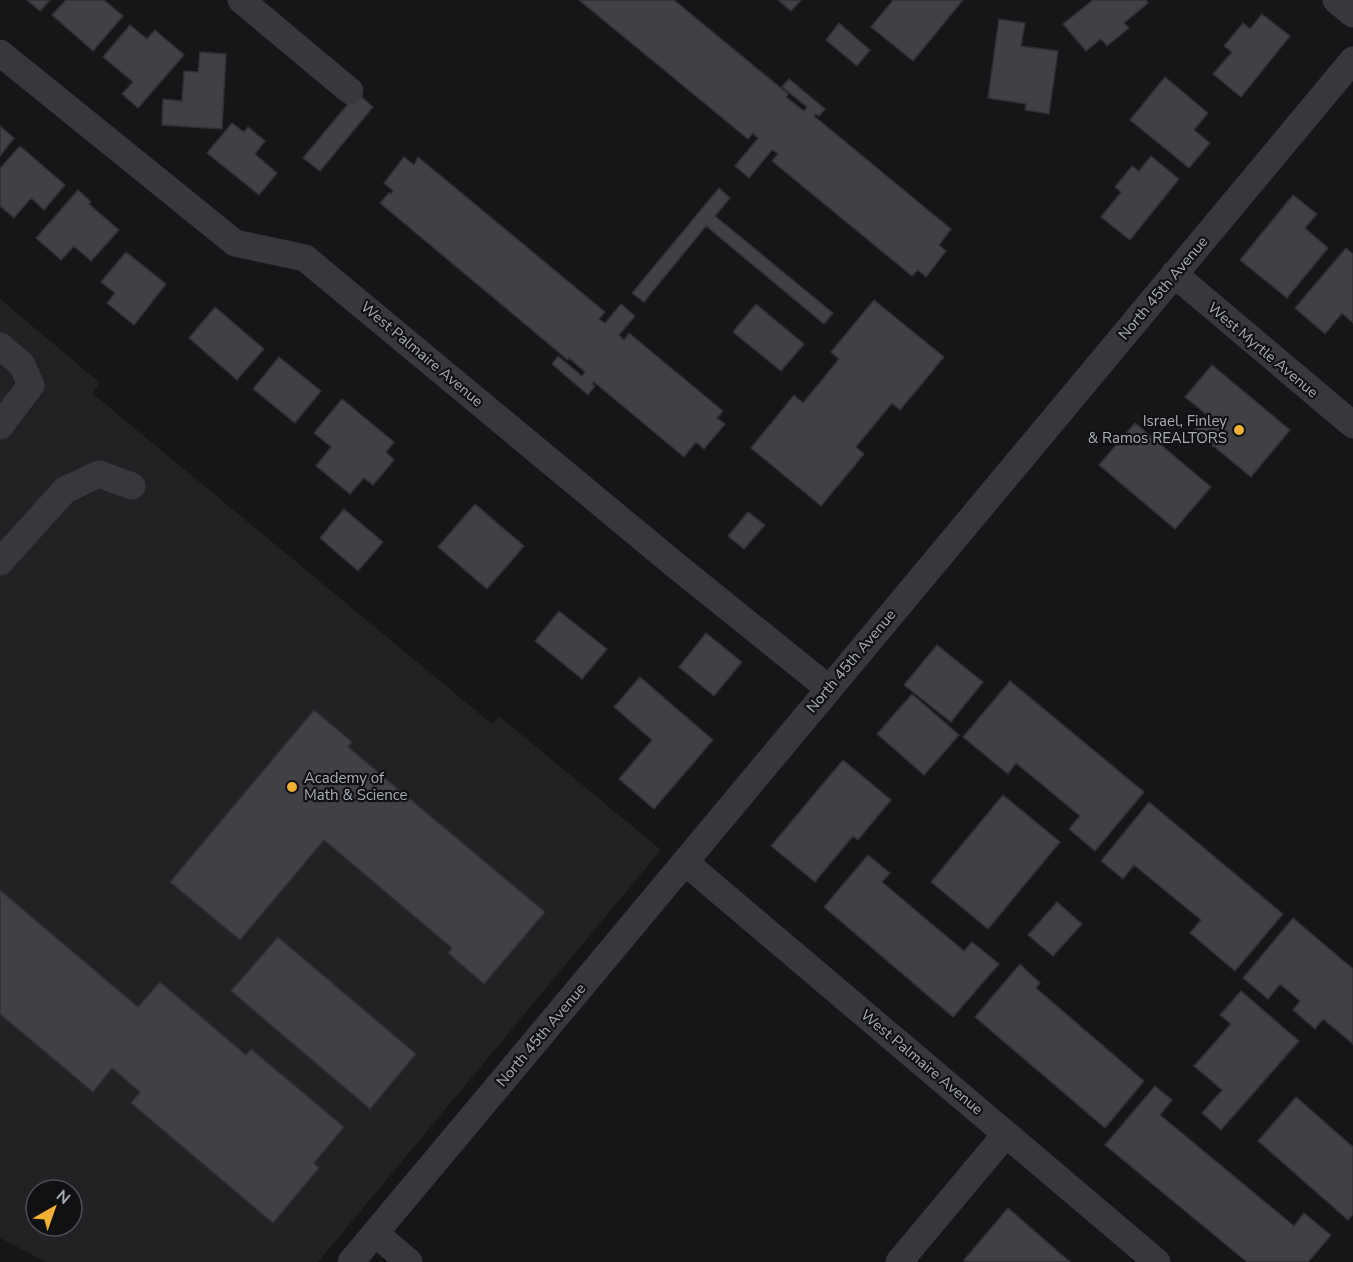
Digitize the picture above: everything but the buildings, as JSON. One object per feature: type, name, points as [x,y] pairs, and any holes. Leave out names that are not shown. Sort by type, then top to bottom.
[{"type":"street","points":[[241,0],[350,91]]},
{"type":"street","points":[[1336,0],[1353,14]]},
{"type":"street","name":"West Palmaire Avenue","points":[[0,53],[235,243],[305,258],[674,564],[828,688]]},
{"type":"street","name":"North 45th Avenue","points":[[351,1262],[686,863],[828,688],[1353,60]]},
{"type":"street","name":"West Myrtle Avenue","points":[[1174,274],[1353,425]]},
{"type":"street","points":[[0,346],[22,365],[32,385],[0,426]]},
{"type":"street","points":[[0,562],[65,490],[99,474],[132,486]]},
{"type":"street","name":"West Palmaire Avenue","points":[[686,863],[1157,1262]]},
{"type":"street","points":[[899,1262],[1006,1134]]},
{"type":"street","points":[[375,1233],[409,1262]]},
{"type":"shaded area","name":"Academy of Math & Science","points":[[0,299],[100,383],[92,393],[492,724],[499,716],[661,850],[318,1262],[46,1262],[0,1238]]},
{"type":"place","name":"Israel, Finley & Ramos REALTORS","points":[[1239,430]]},
{"type":"place","name":"Academy of Math & Science","points":[[292,787]]}]
